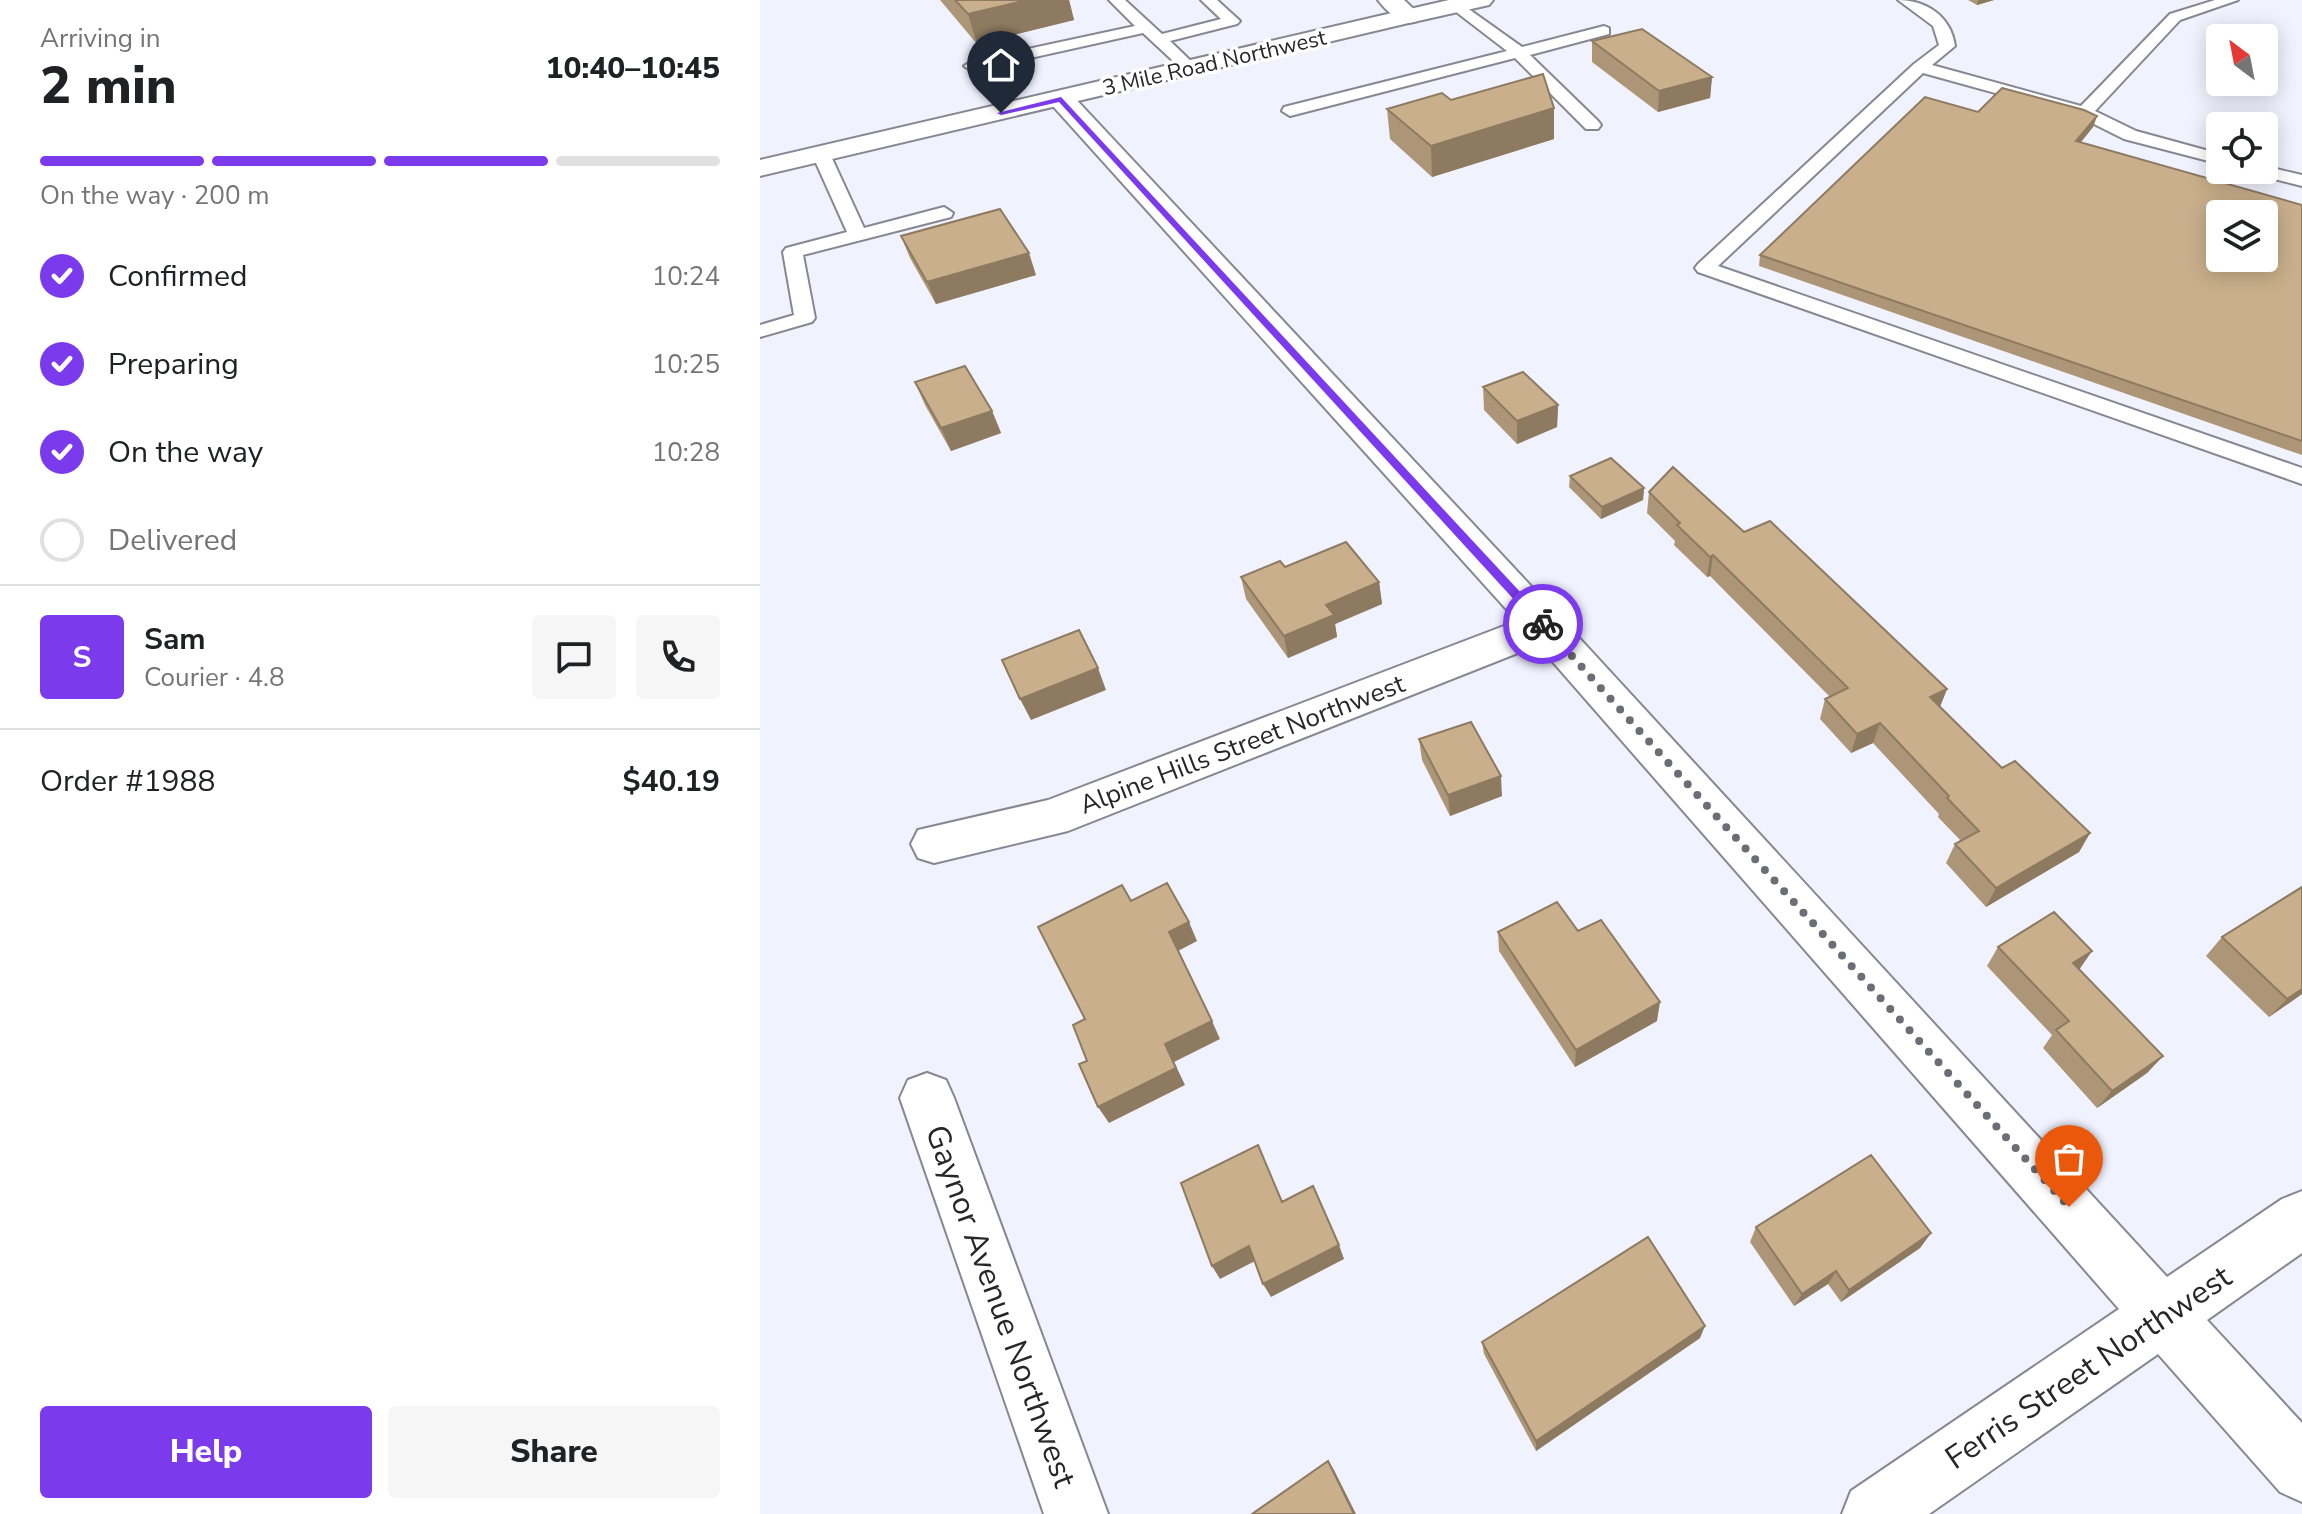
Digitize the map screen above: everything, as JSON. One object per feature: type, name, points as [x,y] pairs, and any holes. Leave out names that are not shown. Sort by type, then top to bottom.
[{"type":"main road","name":"3 Mile Road Northwest","points":[[760,168],[1190,68],[1400,8],[1456,5],[1481,0]]},
{"type":"main road","points":[[1061,99],[1545,626],[2302,1470]]},
{"type":"main road","name":"Alpine Hills Street Northwest","points":[[934,844],[1052,818],[1545,626]]},
{"type":"main road","name":"Gaynor Avenue Northwest","points":[[927,1098],[1076,1514]]},
{"type":"main road","name":"Ferris Street Northwest","points":[[1874,1514],[2302,1219]]},
{"type":"lane","points":[[1116,0],[1190,68]]},
{"type":"lane","points":[[972,66],[1232,21],[1208,0]]},
{"type":"lane","points":[[1905,0],[1937,18],[1947,32],[1947,46],[1920,67],[1705,268],[2302,476]]},
{"type":"lane","points":[[2084,112],[2175,17],[2231,0]]},
{"type":"lane","points":[[1456,5],[1518,52],[1592,125]]},
{"type":"lane","points":[[1290,111],[1604,31]]},
{"type":"lane","points":[[1920,67],[2084,112],[2130,135],[2206,155]]},
{"type":"lane","points":[[821,154],[858,235]]},
{"type":"lane","points":[[2278,175],[2302,181]]},
{"type":"lane","points":[[760,331],[805,318],[793,252],[944,213]]},
{"type":"building","points":[[955,0],[1028,0],[968,14]]},
{"type":"building","points":[[1642,29],[1712,77],[1659,91],[1592,41]]},
{"type":"building","points":[[1543,74],[1554,108],[1431,146],[1387,109],[1442,93],[1451,100]]},
{"type":"building","points":[[2002,88],[2084,110],[2097,116],[2076,141],[2206,178],[2206,184],[2228,184],[2302,205],[2302,441],[1760,255],[1925,97],[1978,112]]},
{"type":"building","points":[[1000,209],[1029,253],[927,282],[901,236]]},
{"type":"building","points":[[965,366],[992,411],[941,428],[915,382]]},
{"type":"building","points":[[1523,372],[1558,405],[1517,421],[1483,387]]},
{"type":"building","points":[[1611,458],[1644,488],[1602,507],[1570,476]]},
{"type":"building","points":[[1673,467],[1744,532],[1770,521],[1947,689],[1930,697],[2002,768],[2015,761],[2090,833],[1996,888],[1955,844],[1979,831],[1947,798],[1949,796],[1880,723],[1857,734],[1825,699],[1848,688],[1713,555],[1710,557],[1677,525],[1680,523],[1649,492]]},
{"type":"building","points":[[1346,542],[1379,582],[1326,605],[1334,615],[1284,636],[1241,577],[1280,561],[1285,567]]},
{"type":"building","points":[[1079,630],[1098,668],[1020,699],[1002,660]]},
{"type":"building","points":[[1471,722],[1501,776],[1448,795],[1419,739]]},
{"type":"building","points":[[1167,883],[1189,922],[1169,932],[1212,1021],[1165,1044],[1176,1068],[1098,1107],[1079,1064],[1087,1061],[1073,1025],[1085,1019],[1038,927],[1122,885],[1131,901]]},
{"type":"building","points":[[2302,887],[2302,989],[2287,999],[2222,937]]},
{"type":"building","points":[[1557,902],[1578,931],[1601,920],[1660,1002],[1576,1050],[1498,932]]},
{"type":"building","points":[[2054,912],[2092,951],[2073,963],[2163,1056],[2112,1091],[2056,1030],[2069,1021],[1998,947]]},
{"type":"building","points":[[1258,1145],[1282,1202],[1313,1186],[1339,1245],[1263,1284],[1249,1246],[1212,1266],[1181,1183]]},
{"type":"building","points":[[1871,1155],[1931,1233],[1849,1290],[1836,1271],[1802,1294],[1756,1227]]},
{"type":"building","points":[[1648,1237],[1705,1326],[1536,1441],[1482,1342]]},
{"type":"building","points":[[1328,1461],[1354,1514],[1252,1514]]},
{"type":"way so far","points":[[1543,624],[2069,1207]]},
{"type":"route","points":[[1001,113],[1061,99],[1543,624]]}]
